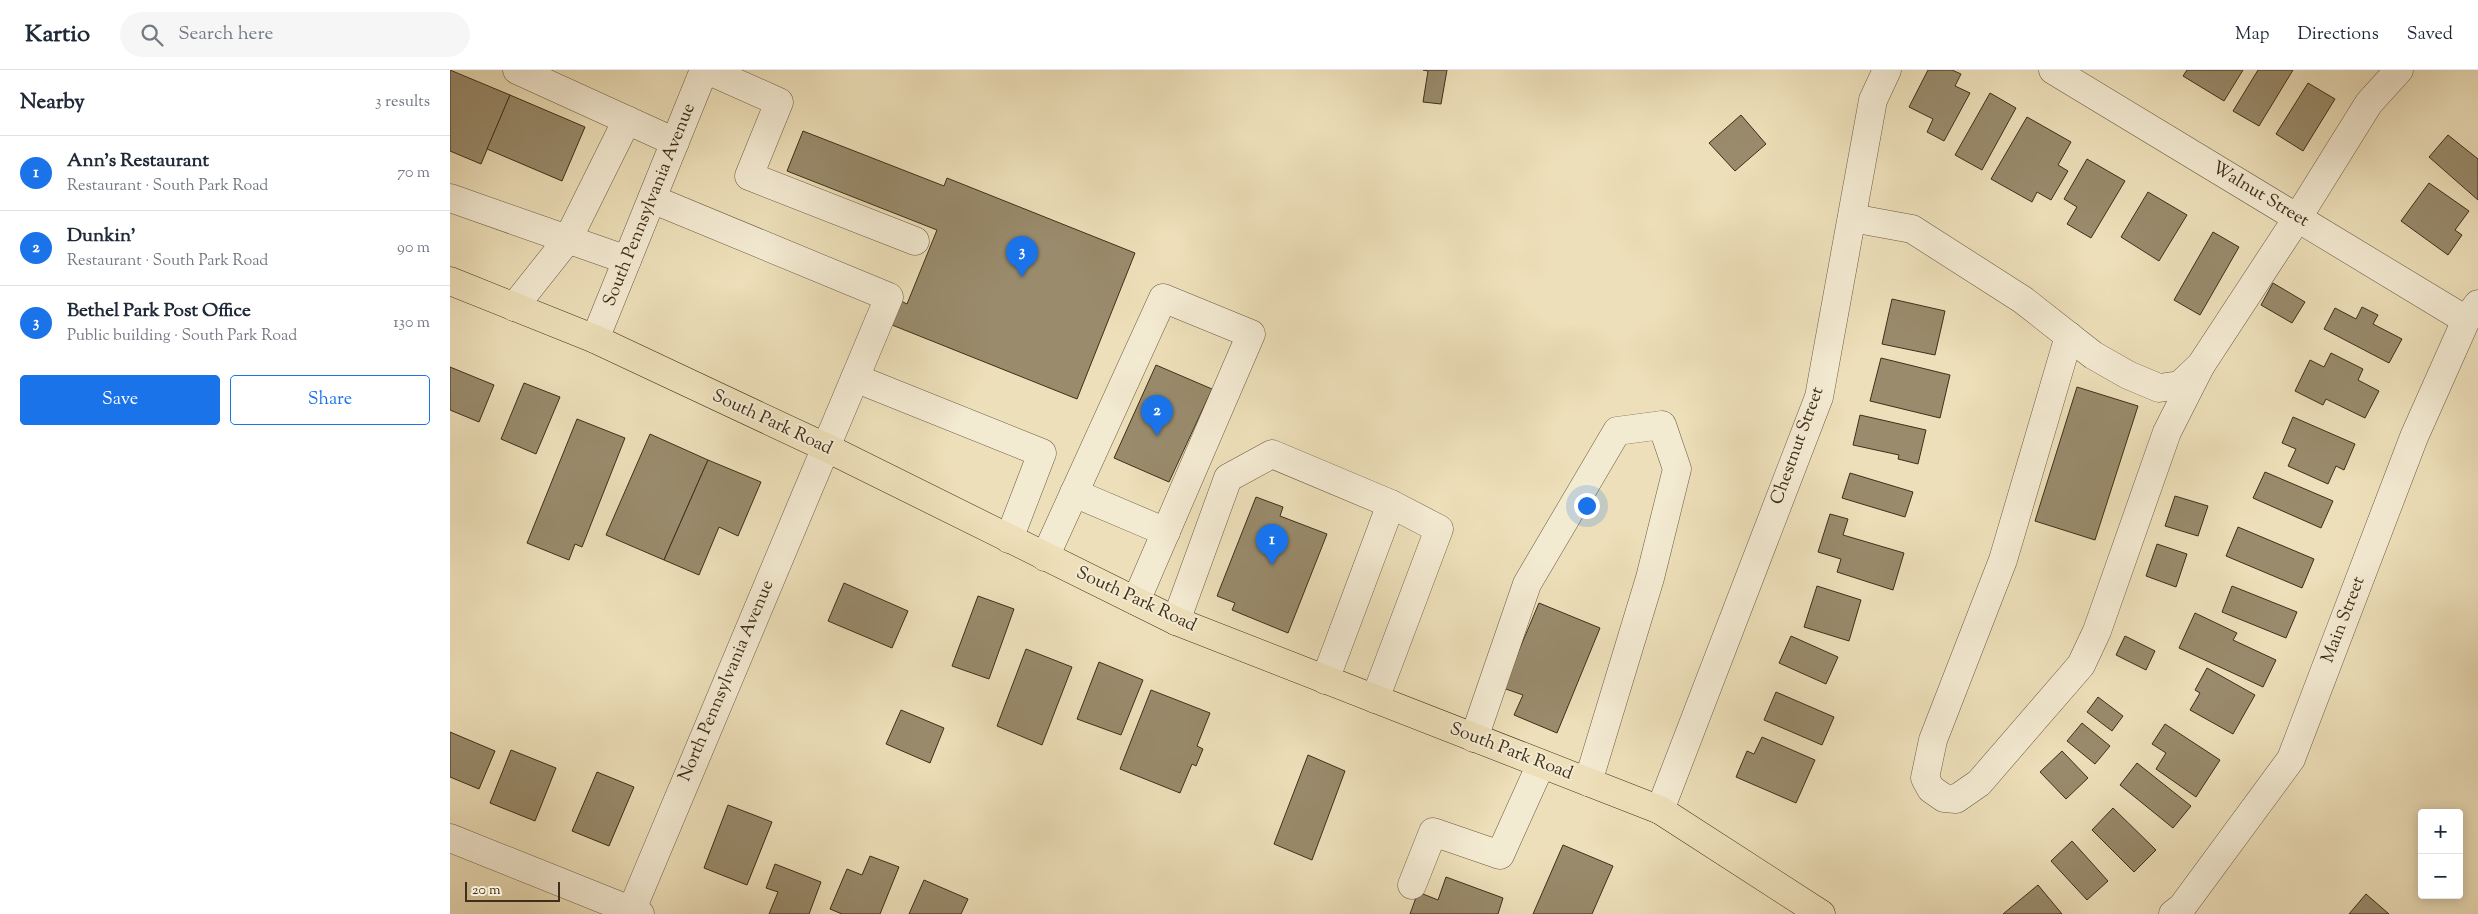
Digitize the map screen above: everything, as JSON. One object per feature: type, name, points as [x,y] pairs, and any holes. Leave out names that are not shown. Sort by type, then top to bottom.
[{"type":"main road","name":"South Park Road","points":[[450,281],[595,339],[825,447],[1176,621],[1660,810],[1821,914]]},
{"type":"street","points":[[518,70],[675,142]]},
{"type":"street","points":[[706,70],[779,102],[749,176],[915,241]]},
{"type":"street","name":"South Pennsylvania Avenue","points":[[595,339],[706,70]]},
{"type":"street","name":"Chestnut Street","points":[[1660,810],[1819,396],[1873,100],[1887,70]]},
{"type":"street","name":"Walnut Street","points":[[2053,70],[2298,217],[2472,312]]},
{"type":"street","points":[[2068,336],[2003,560],[1933,740],[1925,778],[1931,790],[1944,798],[1956,799],[1979,783],[2081,665],[2097,631],[2167,432],[2201,365],[2369,104],[2399,70]]},
{"type":"street","points":[[514,307],[568,239],[627,120]]},
{"type":"street","points":[[450,198],[627,260]]},
{"type":"street","name":"North Pennsylvania Avenue","points":[[634,913],[825,447],[890,297],[652,199]]},
{"type":"street","points":[[1852,218],[1912,229],[2023,300],[2093,355],[2159,388],[2180,385],[2201,365]]},
{"type":"street","points":[[1045,557],[1163,298],[1251,334],[1136,601]]},
{"type":"street","name":"Main Street","points":[[2174,914],[2182,907],[2291,759],[2414,437],[2472,312]]},
{"type":"street","points":[[855,378],[1042,453],[1009,539]]},
{"type":"street","points":[[1474,738],[1527,584],[1617,431],[1662,425],[1677,469],[1650,578],[1588,782]]},
{"type":"street","points":[[1176,621],[1228,478],[1272,454],[1392,504],[1439,529],[1375,699]]},
{"type":"street","points":[[1074,493],[1166,532]]},
{"type":"street","points":[[1325,680],[1392,504]]},
{"type":"street","points":[[1412,885],[1432,832],[1500,855],[1541,764]]},
{"type":"street","points":[[450,838],[634,913]]},
{"type":"building","points":[[450,70],[510,95],[481,164],[450,151]]},
{"type":"building","points":[[1423,70],[1447,70],[1441,104],[1423,102],[1428,71]]},
{"type":"building","points":[[1928,70],[1952,70],[1961,74],[1955,86],[1970,93],[1944,141],[1927,132],[1933,119],[1909,107]]},
{"type":"building","points":[[2187,70],[2243,70],[2224,101],[2183,76]]},
{"type":"building","points":[[2258,70],[2293,70],[2259,126],[2233,111]]},
{"type":"building","points":[[2308,83],[2335,99],[2303,151],[2276,134]]},
{"type":"building","points":[[1990,93],[2016,108],[1982,170],[1955,155]]},
{"type":"building","points":[[510,95],[585,127],[562,181],[487,149]]},
{"type":"building","points":[[1741,115],[1766,144],[1735,171],[1709,143]]},
{"type":"building","points":[[2027,117],[2071,142],[2058,165],[2068,171],[2051,200],[2037,192],[2032,202],[1991,179]]},
{"type":"building","points":[[803,131],[944,186],[947,178],[1135,253],[1077,399],[892,325],[901,301],[907,304],[937,230],[787,171]]},
{"type":"building","points":[[2448,135],[2478,159],[2478,200],[2429,157]]},
{"type":"building","points":[[2087,159],[2125,181],[2091,238],[2067,224],[2077,207],[2064,199]]},
{"type":"building","points":[[2429,183],[2469,211],[2455,230],[2462,235],[2448,255],[2401,221]]},
{"type":"building","points":[[2148,192],[2187,215],[2159,261],[2121,237]]},
{"type":"building","points":[[2213,232],[2239,247],[2200,315],[2174,300]]},
{"type":"building","points":[[2273,283],[2305,302],[2292,323],[2261,305]]},
{"type":"building","points":[[1892,299],[1945,311],[1935,355],[1882,344]]},
{"type":"building","points":[[2362,307],[2378,315],[2373,324],[2402,339],[2389,363],[2324,329],[2335,308],[2356,319]]},
{"type":"building","points":[[2331,353],[2363,369],[2358,380],[2379,391],[2365,418],[2326,399],[2323,405],[2295,391],[2310,360],[2324,367]]},
{"type":"building","points":[[1881,358],[1950,375],[1940,418],[1870,401]]},
{"type":"building","points":[[1156,365],[1212,389],[1169,482],[1114,458]]},
{"type":"building","points":[[450,367],[494,385],[479,422],[450,410]]},
{"type":"building","points":[[524,383],[560,397],[536,454],[501,439]]},
{"type":"building","points":[[2077,387],[2138,406],[2095,540],[2035,521]]},
{"type":"building","points":[[1860,415],[1926,430],[1918,464],[1898,459],[1899,455],[1853,445]]},
{"type":"building","points":[[2293,417],[2355,444],[2344,470],[2336,466],[2328,484],[2288,466],[2296,449],[2282,443]]},
{"type":"building","points":[[577,419],[625,438],[582,547],[575,544],[569,560],[527,543]]},
{"type":"building","points":[[650,434],[708,460],[664,560],[606,535]]},
{"type":"building","points":[[708,460],[761,482],[738,536],[719,527],[699,575],[664,560]]},
{"type":"building","points":[[2265,472],[2333,501],[2321,528],[2253,498]]},
{"type":"building","points":[[1850,473],[1913,492],[1905,517],[1842,498]]},
{"type":"building","points":[[2175,496],[2208,506],[2198,536],[2165,526]]},
{"type":"building","points":[[1256,497],[1283,507],[1280,516],[1327,534],[1288,633],[1232,610],[1235,603],[1217,596]]},
{"type":"building","points":[[1830,514],[1848,519],[1843,535],[1904,553],[1893,590],[1837,572],[1841,559],[1818,552]]},
{"type":"building","points":[[2238,527],[2314,559],[2302,588],[2226,556]]},
{"type":"building","points":[[2157,544],[2187,554],[2176,587],[2146,576]]},
{"type":"building","points":[[844,583],[908,611],[892,648],[828,621]]},
{"type":"building","points":[[1817,586],[1861,600],[1849,641],[1804,627]]},
{"type":"building","points":[[2232,586],[2297,612],[2286,638],[2222,612]]},
{"type":"building","points":[[978,596],[1014,609],[989,679],[952,666]]},
{"type":"building","points":[[1539,603],[1600,628],[1557,733],[1514,715],[1523,695],[1503,688]]},
{"type":"building","points":[[2195,613],[2237,633],[2233,640],[2276,660],[2263,687],[2179,648]]},
{"type":"building","points":[[1791,636],[1838,657],[1826,684],[1779,663]]},
{"type":"building","points":[[2125,636],[2155,651],[2146,670],[2116,655]]},
{"type":"building","points":[[1026,649],[1072,667],[1042,745],[997,726]]},
{"type":"building","points":[[1099,662],[1143,680],[1121,735],[1077,719]]},
{"type":"building","points":[[2207,668],[2255,695],[2233,734],[2190,710],[2200,693],[2195,690]]},
{"type":"building","points":[[1151,690],[1210,713],[1197,746],[1203,749],[1196,766],[1192,764],[1180,793],[1120,769]]},
{"type":"building","points":[[1776,692],[1834,717],[1822,745],[1764,720]]},
{"type":"building","points":[[2098,697],[2123,716],[2112,731],[2087,712]]},
{"type":"building","points":[[901,710],[944,728],[930,763],[886,744]]},
{"type":"building","points":[[2082,723],[2110,746],[2095,764],[2067,741]]},
{"type":"building","points":[[2165,724],[2220,760],[2196,797],[2156,769],[2166,753],[2152,744]]},
{"type":"building","points":[[450,732],[495,751],[479,789],[450,777]]},
{"type":"building","points":[[1762,737],[1815,760],[1796,803],[1736,777],[1747,751],[1754,754]]},
{"type":"building","points":[[511,750],[556,768],[535,821],[490,803]]},
{"type":"building","points":[[2062,751],[2088,778],[2066,799],[2040,772]]},
{"type":"building","points":[[1308,755],[1345,771],[1312,860],[1274,844]]},
{"type":"building","points":[[2137,763],[2191,806],[2173,828],[2120,785]]},
{"type":"building","points":[[597,772],[634,787],[609,846],[572,831]]},
{"type":"building","points":[[728,805],[772,822],[747,885],[704,868]]},
{"type":"building","points":[[2113,808],[2156,850],[2134,872],[2092,830]]},
{"type":"building","points":[[2072,841],[2108,881],[2087,900],[2051,861]]},
{"type":"building","points":[[1563,845],[1613,866],[1592,914],[1533,914]]},
{"type":"building","points":[[870,856],[899,867],[880,914],[842,914],[830,909],[847,869],[862,875]]},
{"type":"building","points":[[775,864],[821,882],[809,914],[769,914],[778,892],[766,888]]},
{"type":"building","points":[[1446,877],[1503,898],[1498,914],[1410,914],[1418,892],[1438,900]]},
{"type":"building","points":[[924,880],[968,899],[961,914],[909,914]]},
{"type":"building","points":[[2038,885],[2062,914],[2003,914]]},
{"type":"building","points":[[2366,894],[2389,914],[2349,914]]},
{"type":"place","name":"Bethel Park Post Office","points":[[1022,277]]},
{"type":"place","name":"Dunkin'","points":[[1157,436]]},
{"type":"place","name":"Ann's Restaurant","points":[[1272,565]]}]
